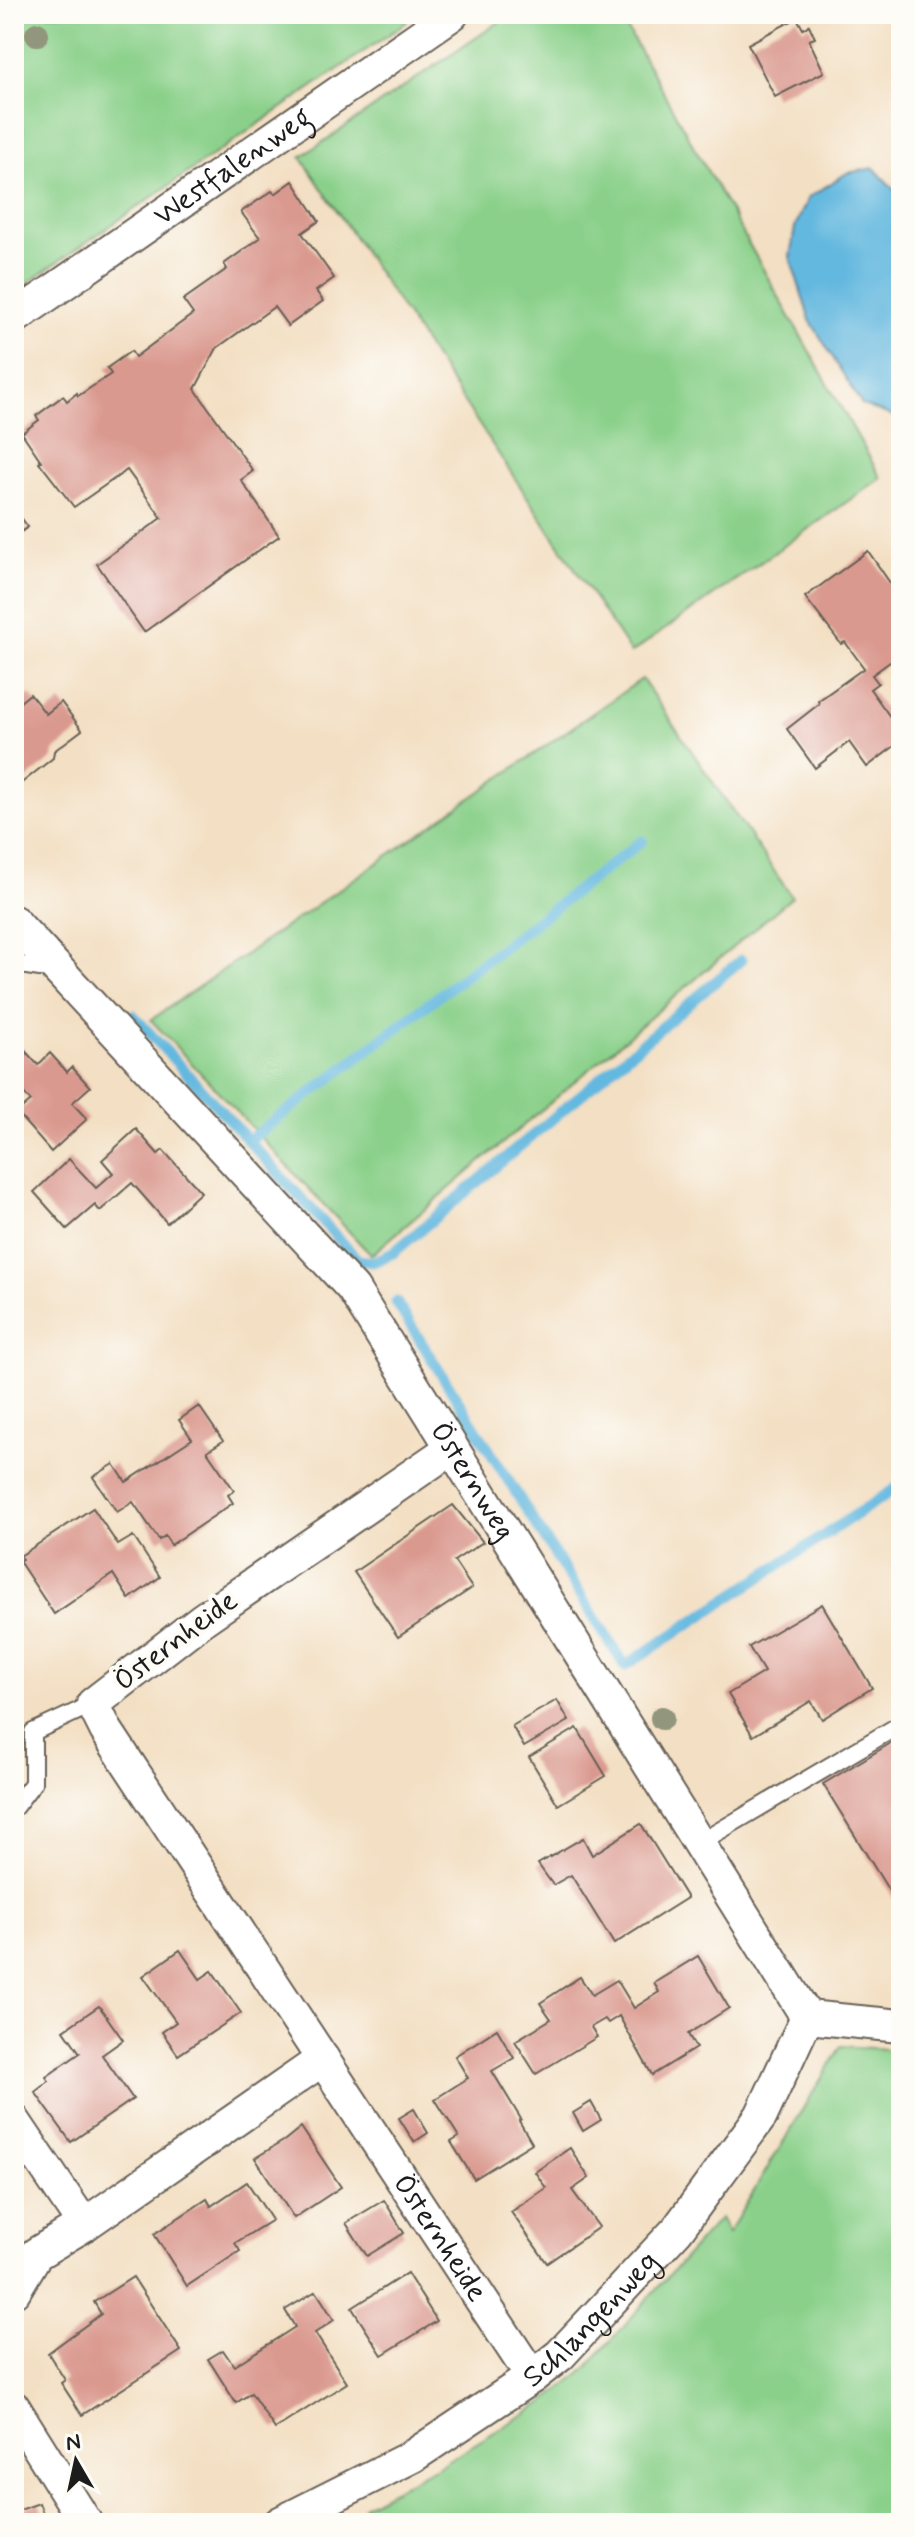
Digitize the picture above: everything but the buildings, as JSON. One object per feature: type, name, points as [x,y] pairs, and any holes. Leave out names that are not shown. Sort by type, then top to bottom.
[{"type":"street","name":"Westfalenweg","points":[[14,318],[452,14]]},
{"type":"street","name":"Östernweg","points":[[14,922],[353,1289],[807,2017]]},
{"type":"street","name":"Östernheide","points":[[452,1448],[203,1619],[93,1704],[106,1730],[532,2377]]},
{"type":"street","points":[[807,2017],[901,2026]]},
{"type":"street","name":"Schlangenweg","points":[[280,2523],[413,2456],[560,2355],[677,2230],[761,2116],[807,2017]]},
{"type":"street","points":[[14,2291],[36,2254],[84,2225],[323,2059]]},
{"type":"street","points":[[14,2121],[84,2225]]},
{"type":"street","points":[[14,2408],[86,2523]]},
{"type":"lane","points":[[14,964],[58,971]]},
{"type":"lane","points":[[14,1808],[33,1783],[33,1732],[93,1704]]},
{"type":"lane","points":[[699,1843],[901,1724]]},
{"type":"green space","points":[[14,14],[403,14],[407,22],[14,292]]},
{"type":"green space","points":[[511,14],[619,14],[881,478],[631,653],[301,157]]},
{"type":"green space","points":[[642,679],[792,897],[371,1255],[151,1020]]},
{"type":"green space","points":[[841,2046],[901,2050],[901,2523],[372,2523],[363,2506],[435,2468],[546,2401],[582,2373],[720,2218],[728,2234]]},
{"type":"water","points":[[874,168],[901,197],[901,419],[862,405],[810,320],[790,257],[795,227],[808,198],[847,173]]},
{"type":"waterway","points":[[248,1141],[642,841]]},
{"type":"waterway","points":[[133,1015],[358,1260],[373,1262],[393,1253],[741,960]]},
{"type":"waterway","points":[[396,1302],[625,1666],[901,1485]]}]
